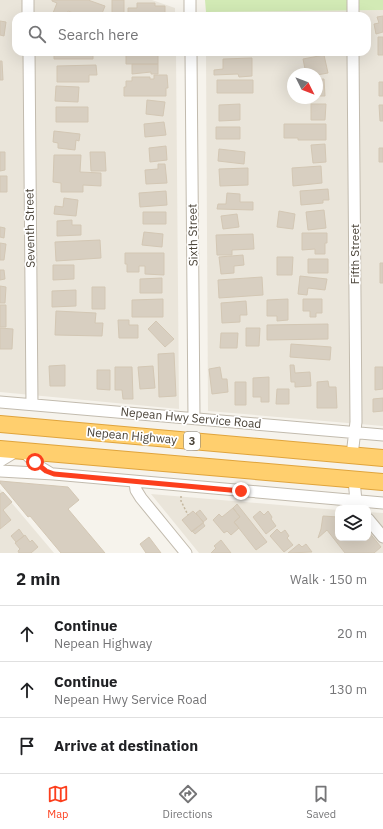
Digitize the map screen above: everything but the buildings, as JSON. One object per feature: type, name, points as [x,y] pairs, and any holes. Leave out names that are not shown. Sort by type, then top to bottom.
[{"type":"highway","name":"Nepean Highway","points":[[0,424],[383,458]]},
{"type":"highway","name":"Nepean Highway","points":[[0,449],[381,482]]},
{"type":"highway","points":[[352,455],[352,467],[381,482]]},
{"type":"street","points":[[28,0],[28,12]]},
{"type":"street","points":[[190,0],[190,12]]},
{"type":"street","points":[[353,0],[353,12]]},
{"type":"street","name":"Seventh Street","points":[[29,56],[32,404]]},
{"type":"street","name":"Sixth Street","points":[[191,56],[194,418]]},
{"type":"street","name":"Fifth Street","points":[[352,455],[356,433],[353,56]]},
{"type":"street","name":"Nepean Hwy Service Road","points":[[0,402],[383,435]]},
{"type":"street","points":[[0,461],[21,450],[40,467],[54,474]]},
{"type":"street","points":[[0,471],[54,474],[358,504],[383,503]]},
{"type":"street","points":[[354,480],[358,504]]},
{"type":"street","points":[[135,482],[136,490],[141,498],[186,553]]},
{"type":"street","points":[[371,523],[383,537]]},
{"type":"path","points":[[181,496],[181,501],[188,515]]},
{"type":"shaded area","points":[[0,0],[152,0],[175,8],[175,12],[12,12],[12,56],[176,56],[179,409],[0,392]]},
{"type":"shaded area","points":[[383,10],[383,426],[208,411],[206,56],[371,56],[371,12],[206,12]]},
{"type":"shaded area","points":[[0,489],[54,553],[0,553]]},
{"type":"shaded area","points":[[151,494],[335,510],[335,541],[371,541],[371,512],[383,513],[383,553],[199,553]]},
{"type":"green space","points":[[205,0],[383,0],[383,10],[206,12]]},
{"type":"route","points":[[35,462],[46,471],[54,474],[241,491]]}]
